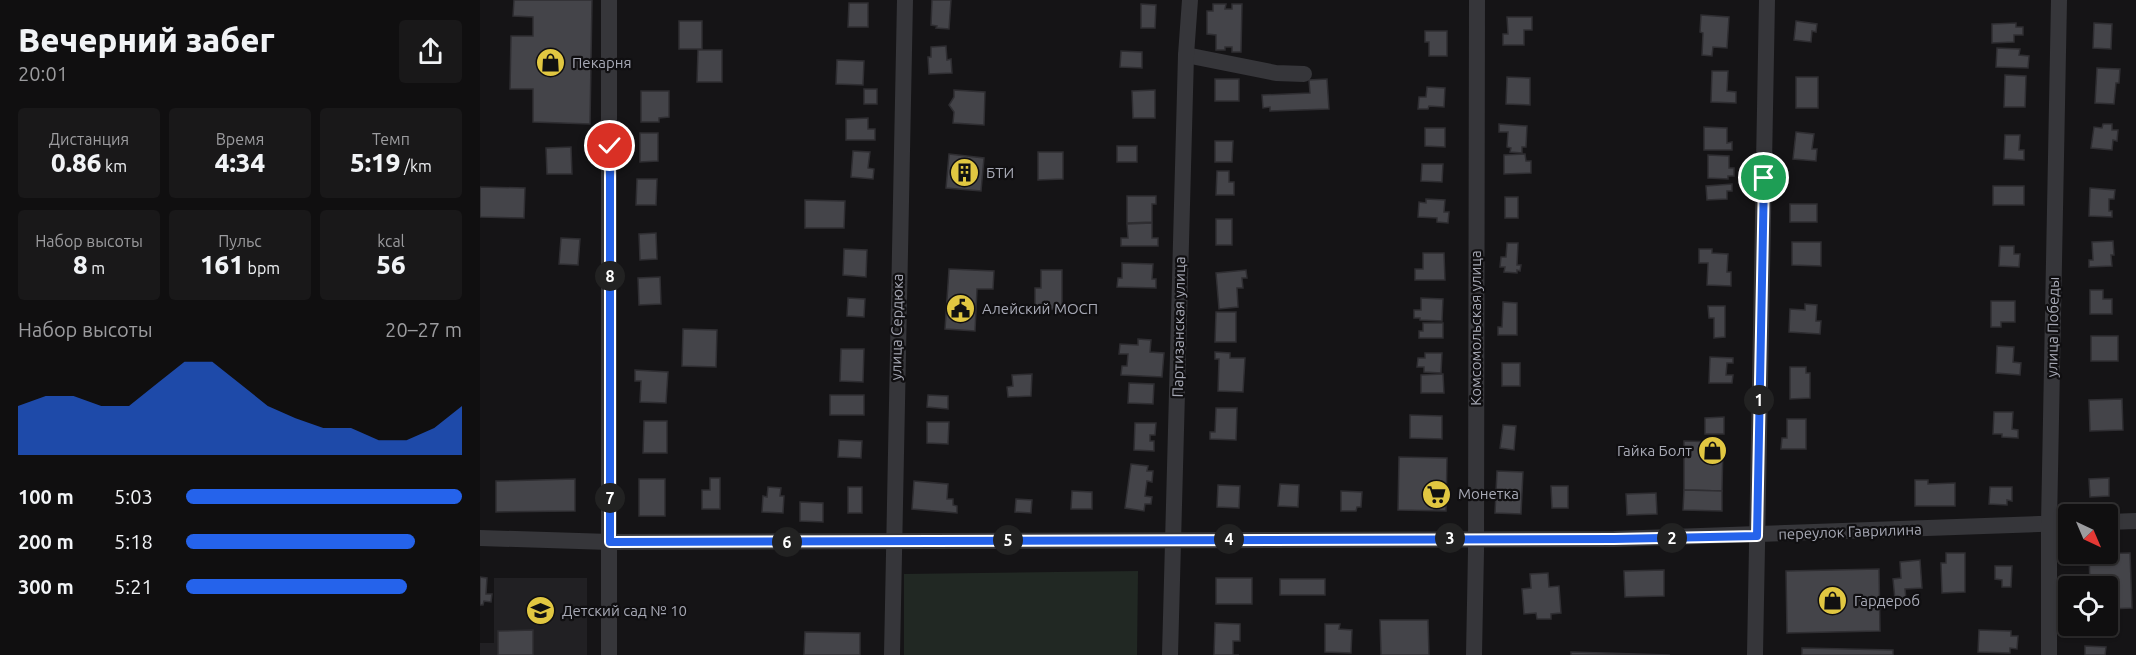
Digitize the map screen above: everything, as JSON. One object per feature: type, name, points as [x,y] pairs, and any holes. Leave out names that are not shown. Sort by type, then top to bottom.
[{"type":"street","points":[[609,0],[609,655]]},
{"type":"street","name":"улица Сердюка","points":[[892,655],[905,0]]},
{"type":"street","name":"Партизанская улица","points":[[1170,655],[1186,55],[1190,0]]},
{"type":"street","name":"Комсомольская улица","points":[[1474,655],[1477,0]]},
{"type":"street","points":[[1755,655],[1767,0]]},
{"type":"street","name":"улица Победы","points":[[2049,655],[2049,524],[2059,0]]},
{"type":"street","points":[[1186,55],[1276,73],[1304,74]]},
{"type":"street","points":[[2118,522],[2136,521]]},
{"type":"street","name":"переулок Гаврилина","points":[[480,538],[610,542],[1614,539],[1757,536],[2058,524]]},
{"type":"shaded area","points":[[1138,571],[1137,655],[904,655],[904,574]]},
{"type":"shaded area","name":"Детский сад № 10","points":[[494,578],[587,578],[587,655],[480,655],[480,643],[494,643]]},
{"type":"building","name":"Пекарня","points":[[514,0],[592,0],[590,124],[533,122],[533,89],[510,89],[511,36],[533,36],[533,17],[513,16]]},
{"type":"building","points":[[932,0],[951,0],[949,29],[936,28],[937,26],[931,25]]},
{"type":"building","points":[[849,3],[868,3],[868,27],[848,27]]},
{"type":"building","points":[[1141,4],[1156,5],[1155,28],[1141,28]]},
{"type":"building","points":[[1213,4],[1226,4],[1225,9],[1232,9],[1232,4],[1242,4],[1241,52],[1232,52],[1232,47],[1216,50],[1216,35],[1207,34],[1207,11],[1213,11]]},
{"type":"building","points":[[1701,15],[1729,17],[1727,48],[1713,47],[1712,56],[1702,55]]},
{"type":"building","points":[[1507,17],[1532,17],[1532,30],[1524,30],[1524,45],[1503,45],[1503,34],[1508,34]]},
{"type":"building","points":[[679,21],[702,21],[702,49],[679,49]]},
{"type":"building","points":[[1796,21],[1817,24],[1816,32],[1812,31],[1811,42],[1794,40]]},
{"type":"building","points":[[2016,23],[2016,27],[2023,27],[2023,35],[2014,35],[2014,42],[1992,43],[1992,24]]},
{"type":"building","points":[[2094,23],[2112,24],[2111,49],[2093,48]]},
{"type":"building","points":[[1425,31],[1447,31],[1447,56],[1429,56],[1429,42],[1425,42]]},
{"type":"building","points":[[946,46],[947,60],[951,59],[952,73],[929,74],[928,57],[931,57],[931,47]]},
{"type":"building","points":[[1997,48],[2020,49],[2019,55],[2029,56],[2028,68],[1996,67]]},
{"type":"building","points":[[698,50],[722,50],[722,82],[697,82]]},
{"type":"building","points":[[1121,51],[1142,52],[1142,68],[1120,67]]},
{"type":"building","points":[[837,60],[864,61],[863,85],[836,84]]},
{"type":"building","points":[[2097,68],[2120,69],[2114,104],[2095,103]]},
{"type":"building","points":[[1712,71],[1728,71],[1727,91],[1736,92],[1736,103],[1711,102]]},
{"type":"building","points":[[2005,75],[2026,76],[2025,107],[2004,107]]},
{"type":"building","points":[[1507,77],[1530,78],[1530,105],[1506,104]]},
{"type":"building","points":[[1796,77],[1818,77],[1818,108],[1796,108]]},
{"type":"building","points":[[1215,79],[1239,79],[1239,101],[1215,101]]},
{"type":"building","points":[[1327,79],[1329,109],[1270,111],[1270,107],[1263,108],[1262,95],[1310,93],[1309,80]]},
{"type":"building","points":[[1427,87],[1445,88],[1444,107],[1429,106],[1428,109],[1418,109],[1419,97],[1426,97]]},
{"type":"building","points":[[864,89],[877,89],[877,104],[864,104]]},
{"type":"building","points":[[954,90],[985,92],[984,125],[953,123],[954,112],[949,105],[954,97]]},
{"type":"building","points":[[1155,90],[1155,118],[1133,118],[1132,91]]},
{"type":"building","points":[[641,91],[669,91],[669,117],[659,118],[659,122],[641,122]]},
{"type":"building","points":[[868,118],[868,129],[875,129],[875,140],[846,140],[846,119]]},
{"type":"building","points":[[1499,124],[1527,126],[1526,147],[1522,147],[1522,153],[1510,152],[1511,148],[1507,147],[1508,132],[1499,132]]},
{"type":"building","points":[[2103,124],[2112,124],[2112,130],[2118,130],[2117,141],[2113,140],[2112,150],[2091,148],[2094,127],[2102,128]]},
{"type":"building","points":[[1704,127],[1727,128],[1727,143],[1732,142],[1732,150],[1704,150]]},
{"type":"building","points":[[1425,128],[1445,128],[1445,147],[1425,146]]},
{"type":"building","points":[[1796,132],[1814,134],[1812,149],[1817,149],[1816,161],[1793,159]]},
{"type":"building","points":[[640,133],[658,133],[658,161],[640,162]]},
{"type":"building","points":[[2005,135],[2020,135],[2019,150],[2024,150],[2024,160],[2004,159]]},
{"type":"building","points":[[1215,141],[1233,141],[1232,162],[1215,162]]},
{"type":"building","points":[[1117,146],[1137,146],[1137,162],[1117,162]]},
{"type":"building","points":[[571,147],[572,174],[547,174],[546,148]]},
{"type":"building","points":[[853,151],[870,152],[868,168],[874,169],[873,179],[851,177]]},
{"type":"building","points":[[1038,152],[1063,152],[1063,179],[1038,180]]},
{"type":"building","name":"БТИ","points":[[949,154],[984,158],[981,191],[946,188]]},
{"type":"building","points":[[1525,154],[1526,161],[1531,161],[1531,173],[1504,174],[1504,155]]},
{"type":"building","points":[[1708,155],[1729,156],[1729,168],[1734,168],[1734,176],[1728,176],[1728,179],[1708,178]]},
{"type":"building","points":[[1422,164],[1443,164],[1442,182],[1421,181]]},
{"type":"building","points":[[1217,171],[1229,171],[1229,182],[1234,182],[1234,195],[1216,195]]},
{"type":"building","points":[[637,179],[657,179],[656,205],[636,205]]},
{"type":"building","points":[[1732,184],[1732,191],[1727,191],[1727,199],[1707,200],[1706,186]]},
{"type":"building","points":[[1993,186],[2024,186],[2024,205],[1993,205]]},
{"type":"building","points":[[480,187],[525,188],[524,218],[480,217]]},
{"type":"building","points":[[2090,188],[2115,190],[2114,199],[2109,199],[2109,211],[2112,211],[2112,217],[2089,216]]},
{"type":"building","points":[[1127,196],[1156,196],[1156,204],[1152,204],[1152,222],[1127,223]]},
{"type":"building","points":[[1505,197],[1518,197],[1518,218],[1505,218]]},
{"type":"building","points":[[1426,199],[1445,200],[1444,212],[1449,212],[1448,223],[1437,222],[1437,218],[1418,217],[1419,202],[1426,203]]},
{"type":"building","points":[[805,200],[845,201],[844,228],[805,228]]},
{"type":"building","points":[[1790,204],[1817,204],[1817,222],[1790,222]]},
{"type":"building","points":[[1216,219],[1232,219],[1232,245],[1216,245]]},
{"type":"building","points":[[1152,223],[1152,238],[1158,238],[1158,246],[1121,246],[1121,238],[1128,238],[1127,224]]},
{"type":"building","points":[[656,233],[657,259],[640,260],[639,234]]},
{"type":"building","points":[[561,238],[580,239],[578,265],[559,264]]},
{"type":"building","points":[[2113,241],[2112,266],[2089,267],[2089,260],[2093,260],[2092,242]]},
{"type":"building","points":[[1792,242],[1821,242],[1821,266],[1792,265]]},
{"type":"building","points":[[1507,243],[1518,243],[1517,265],[1521,265],[1517,273],[1504,272],[1505,267],[1500,267],[1501,257],[1506,257]]},
{"type":"building","points":[[2000,246],[2014,246],[2014,254],[2020,254],[2019,267],[1999,266]]},
{"type":"building","points":[[844,249],[867,250],[866,277],[843,275]]},
{"type":"building","points":[[1699,249],[1712,249],[1712,253],[1728,254],[1727,272],[1731,272],[1731,286],[1707,285],[1708,263],[1699,263]]},
{"type":"building","points":[[1423,253],[1444,253],[1445,280],[1415,280],[1415,269],[1423,269]]},
{"type":"building","points":[[1122,263],[1153,264],[1152,279],[1156,279],[1156,288],[1117,287],[1118,278],[1122,278]]},
{"type":"building","name":"Алейский МОСП","points":[[949,269],[994,271],[993,289],[977,289],[975,331],[945,329]]},
{"type":"building","points":[[1041,270],[1062,270],[1062,309],[1035,310],[1035,288],[1041,288]]},
{"type":"building","points":[[1246,270],[1247,278],[1242,278],[1243,288],[1237,288],[1238,307],[1219,309],[1216,273]]},
{"type":"building","points":[[660,277],[661,304],[639,305],[638,278]]},
{"type":"building","points":[[2090,290],[2103,290],[2103,299],[2112,299],[2112,314],[2090,314]]},
{"type":"building","points":[[848,298],[865,299],[864,317],[847,316]]},
{"type":"building","points":[[1421,298],[1443,299],[1442,321],[1414,318],[1414,310],[1421,310]]},
{"type":"building","points":[[1991,301],[2015,301],[2015,322],[2001,322],[2001,327],[1991,327]]},
{"type":"building","points":[[1503,302],[1517,303],[1517,335],[1498,335],[1498,327],[1502,327]]},
{"type":"building","points":[[1805,304],[1817,305],[1816,321],[1821,321],[1820,334],[1789,332],[1790,309],[1805,310]]},
{"type":"building","points":[[1708,306],[1725,306],[1725,337],[1714,338],[1714,318],[1709,318]]},
{"type":"building","points":[[1216,312],[1236,312],[1236,342],[1215,342]]},
{"type":"building","points":[[1423,323],[1443,323],[1443,338],[1419,338],[1419,331],[1423,331]]},
{"type":"building","points":[[683,329],[717,330],[716,367],[682,366]]},
{"type":"building","points":[[2091,336],[2118,336],[2118,361],[2091,361]]},
{"type":"building","points":[[1138,339],[1151,340],[1150,352],[1164,353],[1162,377],[1121,375],[1122,366],[1127,366],[1128,354],[1119,354],[1120,344],[1138,345]]},
{"type":"building","points":[[1997,346],[2014,347],[2013,362],[2021,363],[2020,375],[1996,373]]},
{"type":"building","points":[[841,349],[864,349],[863,382],[840,381]]},
{"type":"building","points":[[1215,352],[1230,353],[1230,358],[1245,358],[1243,392],[1218,391],[1219,359],[1215,359]]},
{"type":"building","points":[[1425,353],[1442,353],[1441,373],[1424,372],[1424,367],[1417,367],[1418,358],[1425,358]]},
{"type":"building","points":[[1710,357],[1733,358],[1733,363],[1727,363],[1726,375],[1733,375],[1732,383],[1709,383]]},
{"type":"building","points":[[1502,363],[1520,363],[1520,386],[1502,386]]},
{"type":"building","points":[[1790,367],[1806,367],[1806,373],[1810,373],[1810,398],[1790,399]]},
{"type":"building","points":[[635,370],[668,372],[666,403],[640,402],[641,381],[635,381]]},
{"type":"building","points":[[1032,374],[1031,396],[1008,397],[1007,387],[1013,386],[1012,375]]},
{"type":"building","points":[[1443,374],[1444,393],[1421,393],[1421,375]]},
{"type":"building","points":[[1129,383],[1154,384],[1153,404],[1128,403]]},
{"type":"building","points":[[830,395],[864,395],[864,415],[830,415]]},
{"type":"building","points":[[928,395],[948,396],[948,409],[927,407]]},
{"type":"building","points":[[2122,399],[2123,430],[2090,431],[2089,400]]},
{"type":"building","points":[[1216,408],[1237,408],[1236,440],[1210,439],[1210,432],[1215,432]]},
{"type":"building","points":[[1994,412],[2013,412],[2012,429],[2018,430],[2018,438],[1993,434]]},
{"type":"building","points":[[1410,415],[1442,416],[1442,439],[1410,438]]},
{"type":"building","points":[[1724,417],[1724,434],[1705,434],[1705,418]]},
{"type":"building","points":[[1787,419],[1806,419],[1806,449],[1781,449],[1782,438],[1787,438]]},
{"type":"building","points":[[644,421],[667,421],[667,453],[643,453]]},
{"type":"building","points":[[927,422],[949,422],[948,444],[927,443]]},
{"type":"building","points":[[1135,423],[1156,423],[1155,435],[1150,435],[1150,441],[1154,441],[1154,451],[1134,450]]},
{"type":"building","points":[[1503,425],[1516,426],[1514,450],[1500,448]]},
{"type":"building","points":[[839,440],[862,441],[861,458],[838,457]]},
{"type":"building","points":[[1684,441],[1723,442],[1722,491],[1684,490]]},
{"type":"building","points":[[1399,457],[1447,458],[1446,511],[1398,510]]},
{"type":"building","points":[[1131,464],[1148,466],[1147,471],[1153,471],[1152,482],[1147,481],[1145,496],[1152,497],[1151,504],[1145,504],[1144,511],[1125,508]]},
{"type":"building","points":[[1497,471],[1523,472],[1521,514],[1495,513]]},
{"type":"building","points":[[710,478],[720,478],[720,509],[702,509],[702,490],[710,490]]},
{"type":"building","points":[[2109,478],[2109,496],[2090,497],[2089,479]]},
{"type":"building","points":[[575,479],[575,511],[496,512],[496,481]]},
{"type":"building","points":[[639,479],[665,479],[665,516],[639,516]]},
{"type":"building","points":[[1915,480],[1928,480],[1928,484],[1955,483],[1955,506],[1915,506]]},
{"type":"building","points":[[914,481],[948,484],[947,499],[953,499],[953,505],[957,506],[957,513],[912,509]]},
{"type":"building","points":[[1280,484],[1299,485],[1298,507],[1278,506]]},
{"type":"building","points":[[1218,485],[1240,486],[1239,508],[1217,507]]},
{"type":"building","points":[[1551,486],[1568,486],[1568,508],[1552,508]]},
{"type":"building","points":[[768,487],[781,488],[780,496],[784,496],[783,513],[762,512],[763,496],[767,497]]},
{"type":"building","points":[[848,487],[862,487],[862,513],[848,513]]},
{"type":"building","points":[[1990,487],[2012,487],[2012,501],[2007,500],[2007,505],[1989,504]]},
{"type":"building","points":[[1684,490],[1722,491],[1722,511],[1683,510]]},
{"type":"building","points":[[1072,491],[1092,492],[1092,509],[1071,509]]},
{"type":"building","points":[[1341,491],[1362,492],[1361,507],[1357,507],[1356,511],[1341,511]]},
{"type":"building","points":[[1656,493],[1657,514],[1627,515],[1626,494]]},
{"type":"building","points":[[1016,499],[1032,500],[1031,513],[1015,512]]},
{"type":"building","points":[[800,502],[823,503],[823,522],[800,521]]},
{"type":"building","points":[[1946,553],[1965,553],[1965,592],[1942,593],[1941,563],[1946,563]]},
{"type":"building","points":[[2118,553],[2130,553],[2132,608],[2118,609],[2118,576],[2090,576],[2089,564],[2118,564]]},
{"type":"building","points":[[1920,560],[1922,588],[1905,589],[1906,599],[1895,600],[1893,579],[1901,578],[1900,562]]},
{"type":"building","points":[[1995,566],[2012,566],[2011,587],[2002,587],[2002,580],[1995,579]]},
{"type":"building","name":"Гардероб","points":[[1879,569],[1880,631],[1787,633],[1786,571]]},
{"type":"building","points":[[1664,570],[1664,596],[1625,597],[1624,571]]},
{"type":"building","points":[[1548,573],[1549,587],[1559,586],[1561,613],[1551,614],[1551,619],[1537,619],[1536,613],[1524,614],[1522,589],[1531,588],[1530,574]]},
{"type":"building","points":[[480,577],[487,578],[486,594],[492,594],[491,602],[484,601],[483,605],[480,605]]},
{"type":"building","points":[[1216,578],[1252,578],[1252,604],[1216,604]]},
{"type":"building","points":[[1280,579],[1325,579],[1325,595],[1280,595]]},
{"type":"building","points":[[1380,620],[1428,620],[1429,655],[1381,655]]},
{"type":"building","points":[[1215,623],[1240,624],[1240,641],[1233,641],[1233,655],[1214,655]]},
{"type":"building","points":[[1325,624],[1340,624],[1339,629],[1352,630],[1351,653],[1325,652]]},
{"type":"building","points":[[533,630],[533,655],[498,655],[498,631]]},
{"type":"building","points":[[1979,630],[2011,631],[2011,636],[2018,636],[2017,649],[2010,648],[2010,653],[1978,652]]},
{"type":"building","points":[[805,632],[860,633],[860,655],[804,655]]},
{"type":"building","points":[[2085,646],[2106,647],[2105,655],[2085,655]]},
{"type":"building","points":[[1802,648],[1893,650],[1893,655],[1802,655]]},
{"type":"building","points":[[1571,652],[1670,655],[1571,655]]},
{"type":"place","name":"Пекарня","points":[[551,63]]},
{"type":"place","name":"БТИ","points":[[965,173]]},
{"type":"place","name":"Алейский МОСП","points":[[961,309]]},
{"type":"place","name":"Гайка Болт","points":[[1713,451]]},
{"type":"place","name":"Монетка","points":[[1437,494]]},
{"type":"place","name":"Гардероб","points":[[1833,601]]},
{"type":"place","name":"Детский сад № 10","points":[[541,611]]},
{"type":"route","points":[[610,146],[610,542],[1614,539],[1757,536],[1764,178]]}]
